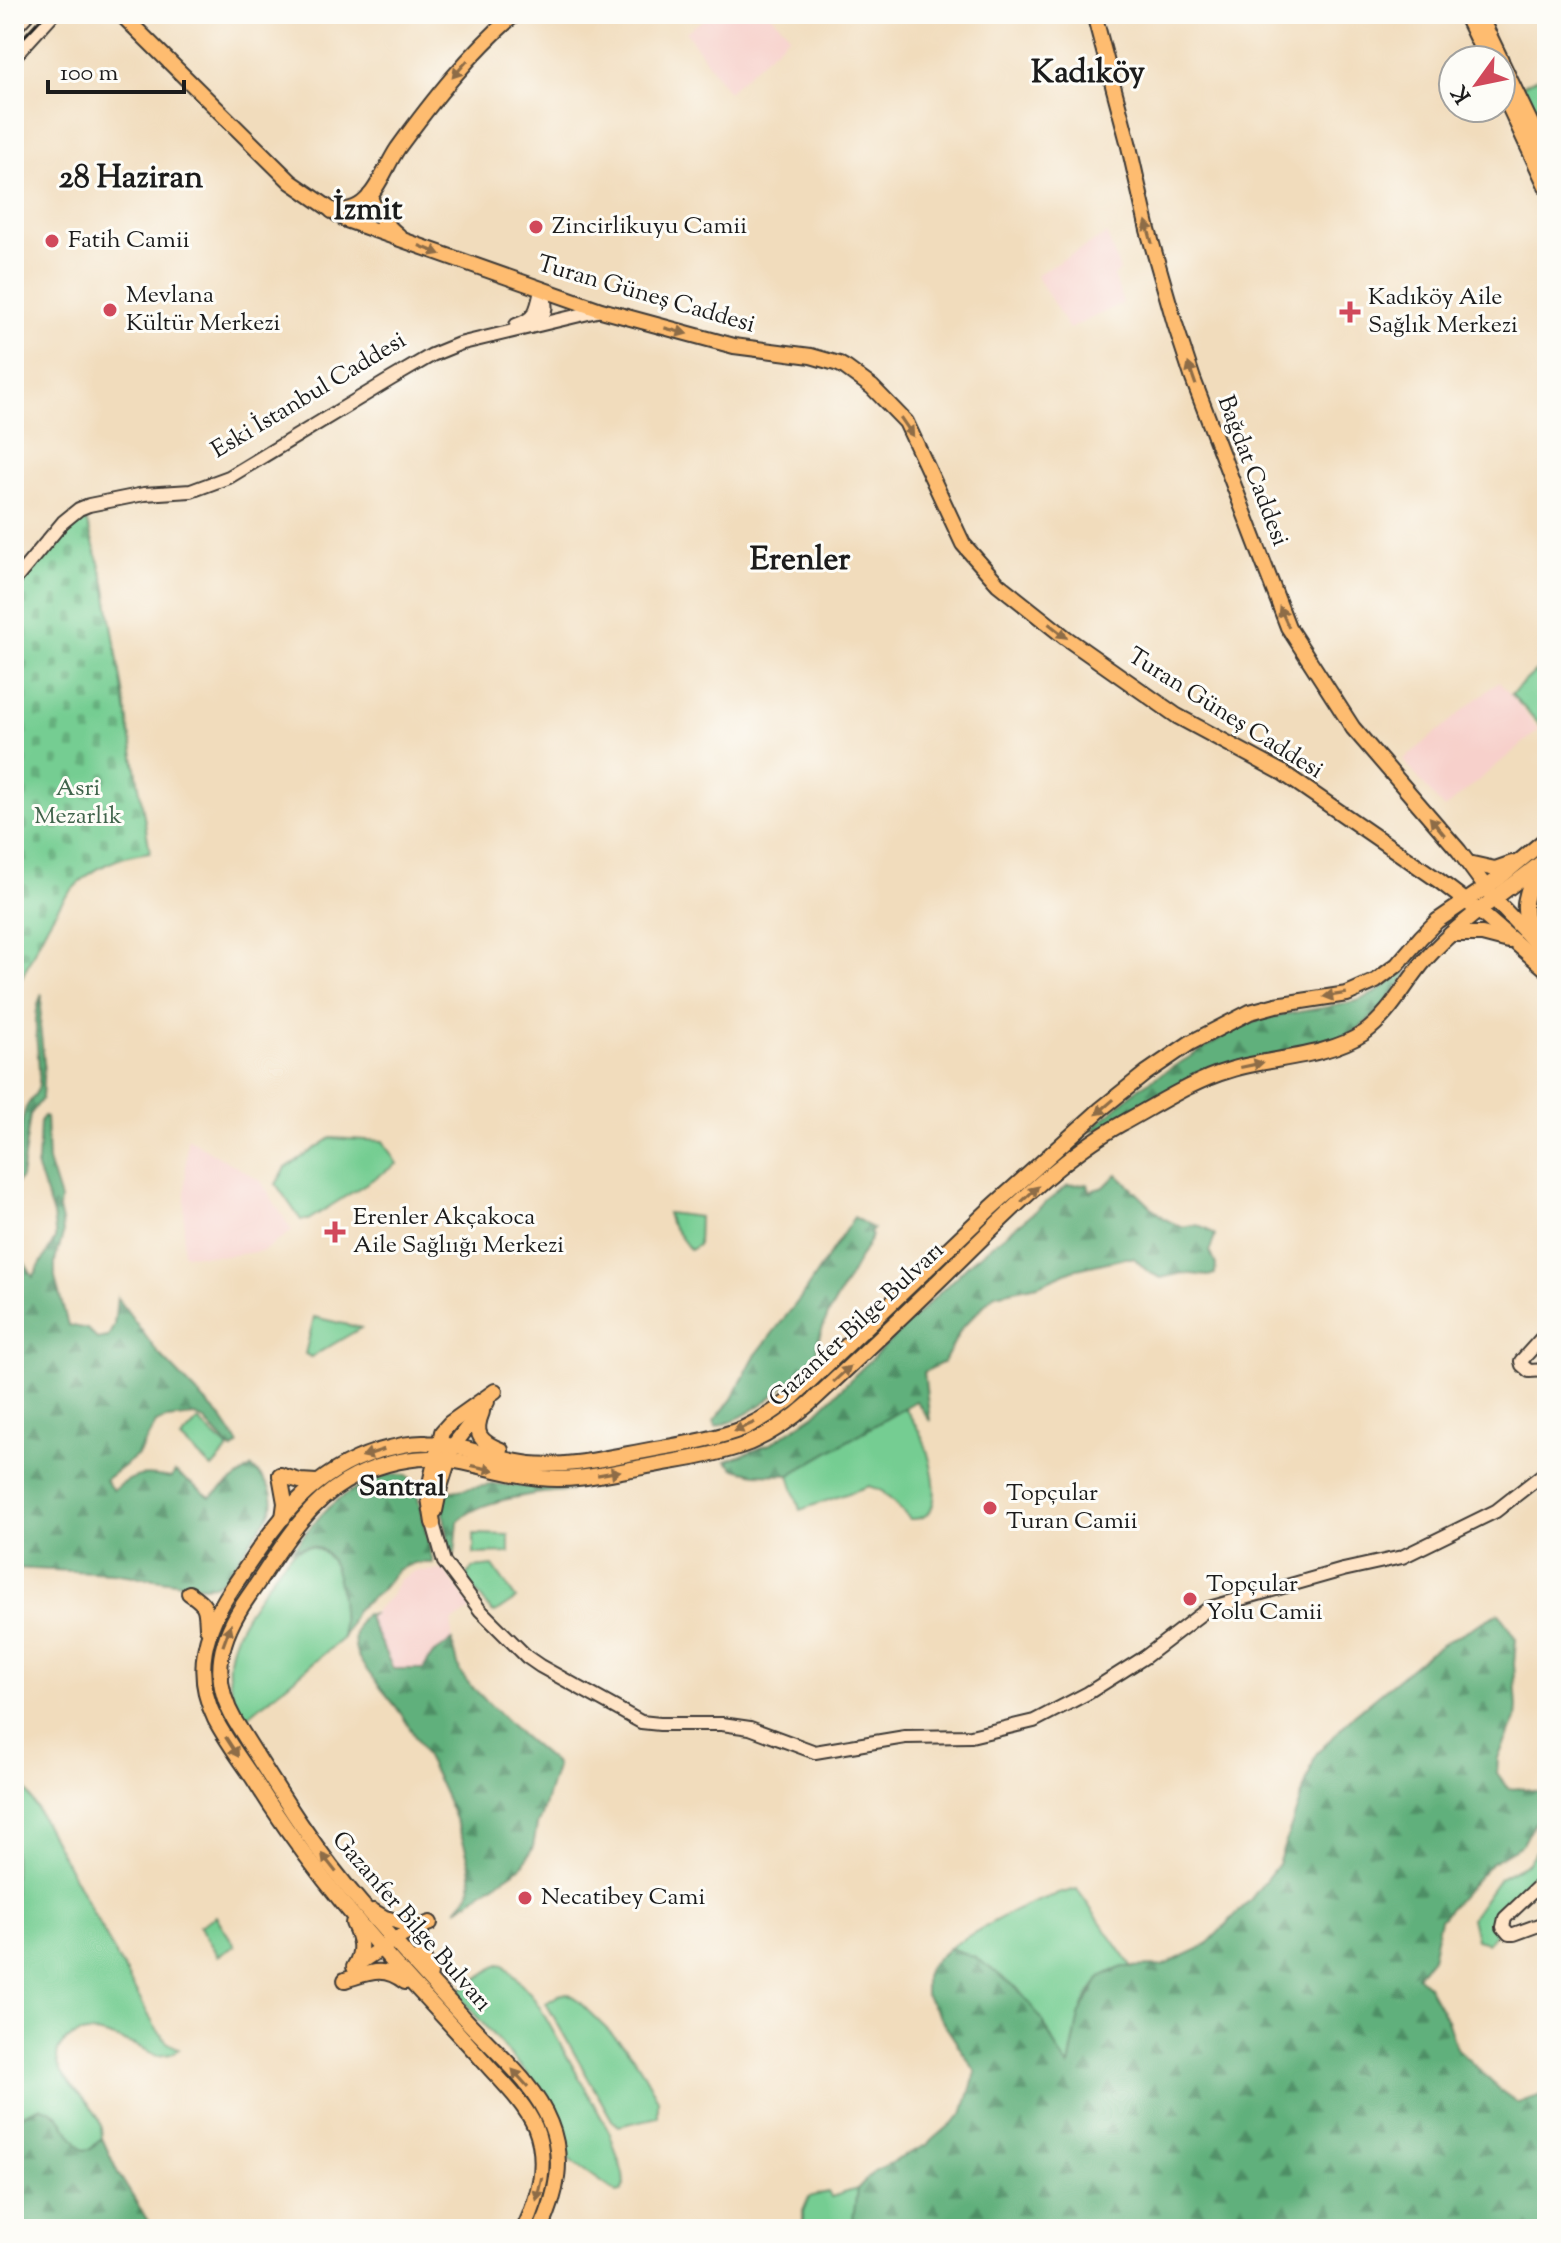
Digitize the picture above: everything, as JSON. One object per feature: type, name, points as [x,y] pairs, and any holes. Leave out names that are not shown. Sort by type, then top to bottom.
[{"type":"main road","points":[[14,29],[28,14]]},
{"type":"main road","points":[[14,57],[53,14]]},
{"type":"main road","name":"Turan Güneş Caddesi","points":[[121,14],[291,182],[346,220],[601,310],[734,346],[811,356],[846,368],[872,387],[906,422],[963,544],[998,584],[1066,638],[1177,716],[1283,773],[1480,912]]},
{"type":"main road","points":[[331,211],[355,208],[370,195],[392,157],[442,89],[515,14]]},
{"type":"main road","name":"Bağdat Caddesi","points":[[1094,14],[1148,230],[1193,379],[1288,627],[1353,728],[1468,863],[1495,900]]},
{"type":"main road","points":[[1465,14],[1479,44]]},
{"type":"main road","points":[[1479,14],[1493,44]]},
{"type":"main road","points":[[1517,94],[1547,157]]},
{"type":"main road","points":[[1517,123],[1547,188]]},
{"type":"main road","points":[[370,195],[380,215],[403,239]]},
{"type":"main road","points":[[529,328],[545,312],[546,300],[541,290]]},
{"type":"main road","name":"Eski İstanbul Caddesi","points":[[14,574],[57,522],[77,506],[109,494],[215,478],[425,352],[454,339],[527,322],[534,314],[541,290]]},
{"type":"main road","name":"Eski İstanbul Caddesi","points":[[14,581],[63,522],[79,509],[144,494],[191,491],[210,485],[229,477],[432,355],[459,344],[601,310]]},
{"type":"main road","points":[[1544,951],[1526,923],[1523,908],[1536,861],[1547,838]]},
{"type":"main road","points":[[1468,863],[1495,869],[1536,861]]},
{"type":"main road","points":[[1485,887],[1536,861]]},
{"type":"main road","points":[[1536,861],[1495,900],[1544,951]]},
{"type":"main road","points":[[1437,921],[1445,903],[1438,880]]},
{"type":"main road","name":"Gazanfer Bilge Bulvarı","points":[[352,1904],[235,1721],[223,1693],[220,1658],[225,1635],[237,1613],[320,1501],[346,1481],[374,1469],[444,1452],[526,1463],[582,1462],[706,1439],[733,1432],[767,1416],[792,1398],[991,1208],[1101,1109],[1146,1073],[1190,1043],[1250,1012],[1347,994],[1365,987],[1397,965],[1437,921],[1485,887]]},
{"type":"main road","name":"Gazanfer Bilge Bulvarı","points":[[541,2229],[554,2198],[558,2173],[556,2145],[549,2120],[539,2102],[397,1944],[352,1904],[287,1831],[218,1724],[204,1687],[203,1658],[214,1620],[236,1583],[283,1518],[317,1482],[350,1462],[408,1444],[531,1478],[569,1478],[703,1456],[760,1438],[810,1403],[1049,1176],[1096,1140],[1218,1074],[1338,1046],[1362,1034],[1381,1018],[1426,959],[1451,934],[1495,900]]},
{"type":"main road","points":[[1480,912],[1547,970]]},
{"type":"main road","points":[[1451,934],[1495,936],[1518,945]]},
{"type":"main road","points":[[1547,1332],[1521,1361],[1529,1371],[1547,1370]]},
{"type":"main road","points":[[428,1492],[444,1452],[495,1391],[445,1427],[444,1452],[440,1487],[433,1523]]},
{"type":"main road","points":[[488,1400],[477,1425],[478,1433],[485,1442],[515,1455],[559,1464]]},
{"type":"main road","points":[[408,1444],[457,1417]]},
{"type":"main road","points":[[399,1462],[419,1474],[428,1492],[444,1562],[480,1610],[520,1651],[540,1666],[641,1722],[722,1724],[750,1728],[815,1752],[905,1737],[971,1736],[1034,1721],[1088,1693],[1134,1664],[1209,1608],[1343,1570],[1402,1557],[1496,1511],[1547,1471]]},
{"type":"main road","points":[[283,1518],[285,1503],[280,1475],[317,1482]]},
{"type":"main road","points":[[208,1636],[208,1612],[189,1593],[220,1593],[236,1583]]},
{"type":"main road","points":[[1547,1878],[1505,1918],[1503,1927],[1509,1934],[1514,1934],[1547,1922]]},
{"type":"main road","points":[[352,1904],[420,1930]]},
{"type":"main road","points":[[352,1904],[384,1953],[436,2008]]},
{"type":"main road","points":[[352,1904],[361,1944],[359,1970]]},
{"type":"main road","points":[[359,1970],[420,1930]]},
{"type":"main road","points":[[420,1930],[422,1955],[435,1985]]},
{"type":"main road","points":[[359,1970],[393,1974],[436,2008]]},
{"type":"main road","name":"Gazanfer Bilge Bulvarı","points":[[436,2008],[511,2091],[535,2127],[540,2147],[541,2178],[524,2229]]},
{"type":"shaded area","points":[[711,14],[771,14],[790,35],[728,92],[686,32]]},
{"type":"shaded area","points":[[1107,234],[1120,271],[1114,276],[1123,303],[1069,329],[1036,275]]},
{"type":"shaded area","points":[[1499,681],[1539,730],[1444,809],[1403,760]]},
{"type":"shaded area","points":[[187,1138],[261,1181],[292,1231],[263,1251],[226,1256],[183,1254]]},
{"type":"shaded area","points":[[444,1570],[472,1609],[452,1622],[452,1641],[433,1654],[423,1669],[392,1669],[368,1617],[391,1596],[399,1580],[415,1571]]},
{"type":"green space","points":[[1547,73],[1547,135],[1545,136],[1521,86]]},
{"type":"green space","name":"Asri Mezarlık","points":[[85,516],[105,583],[150,852],[121,858],[97,869],[78,884],[49,921],[14,993],[14,635],[18,625],[14,621],[14,585],[56,539]]},
{"type":"green space","points":[[1537,670],[1547,681],[1547,720],[1541,726],[1511,694]]},
{"type":"green space","points":[[1406,971],[1406,977],[1380,1010],[1359,1029],[1340,1040],[1229,1067],[1115,1125],[1090,1131],[1138,1088],[1241,1026],[1265,1018],[1360,1000]]},
{"type":"green space","points":[[42,994],[42,1099],[30,1115],[21,1178],[14,1186],[23,1116],[39,1083],[36,1015]]},
{"type":"green space","points":[[44,1116],[48,1161],[60,1199],[63,1235],[55,1261],[55,1278],[68,1325],[87,1329],[97,1339],[108,1337],[114,1325],[117,1297],[158,1353],[222,1419],[239,1444],[232,1450],[204,1420],[195,1416],[166,1419],[156,1423],[138,1455],[105,1480],[113,1490],[134,1477],[171,1478],[175,1472],[210,1497],[252,1467],[270,1489],[273,1501],[269,1515],[225,1578],[214,1585],[112,1573],[14,1568],[14,1245],[33,1277],[55,1239],[53,1215],[36,1166],[40,1121]]},
{"type":"green space","points":[[331,1138],[383,1141],[397,1164],[308,1220],[301,1220],[276,1184],[286,1168]]},
{"type":"green space","points":[[1117,1174],[1163,1218],[1181,1227],[1203,1227],[1215,1235],[1210,1251],[1216,1265],[1215,1274],[1183,1273],[1161,1278],[1148,1272],[1134,1258],[1125,1258],[1073,1270],[1038,1285],[995,1294],[961,1329],[944,1362],[924,1372],[930,1421],[916,1401],[789,1475],[755,1474],[735,1469],[726,1461],[770,1444],[815,1414],[971,1262],[1068,1185],[1088,1184],[1090,1191],[1104,1187]]},
{"type":"green space","points":[[667,1213],[699,1217],[698,1245],[690,1250],[670,1223]]},
{"type":"green space","points":[[854,1217],[873,1229],[872,1236],[828,1315],[813,1358],[769,1399],[744,1415],[716,1427],[714,1421],[732,1399],[754,1357],[801,1297]]},
{"type":"green space","points":[[314,1317],[361,1328],[311,1357],[305,1354]]},
{"type":"green space","points":[[905,1408],[922,1437],[930,1462],[935,1489],[930,1511],[922,1517],[910,1519],[882,1491],[869,1486],[800,1510],[789,1475]]},
{"type":"green space","points":[[198,1421],[229,1449],[212,1468],[181,1439]]},
{"type":"green space","points":[[390,1474],[407,1475],[415,1484],[433,1563],[414,1563],[397,1570],[380,1591],[356,1610],[343,1638],[339,1584],[330,1559],[322,1550],[311,1546],[292,1550],[334,1503],[358,1487]]},
{"type":"green space","points":[[496,1484],[572,1491],[511,1498],[467,1514],[458,1522],[455,1554],[451,1554],[444,1516],[445,1492]]},
{"type":"green space","points":[[474,1534],[509,1535],[509,1553],[474,1554]]},
{"type":"green space","points":[[308,1546],[321,1551],[336,1570],[342,1598],[343,1638],[245,1719],[230,1681],[231,1648],[246,1616],[281,1565],[295,1552]]},
{"type":"green space","points":[[493,1566],[516,1599],[495,1613],[466,1575],[473,1568]]},
{"type":"green space","points":[[1499,1613],[1516,1639],[1517,1707],[1516,1719],[1498,1758],[1497,1773],[1509,1789],[1540,1792],[1537,1818],[1523,1844],[1491,1863],[1440,1919],[1432,1958],[1417,1976],[1428,1986],[1447,2020],[1456,2048],[1500,2090],[1518,2103],[1547,2093],[1547,2229],[852,2228],[857,2189],[874,2171],[927,2145],[963,2114],[976,2072],[925,1995],[925,1976],[929,1966],[949,1948],[975,1957],[1017,1988],[1042,2019],[1069,2067],[1079,2015],[1100,1977],[1123,1967],[1162,1966],[1205,1946],[1250,1900],[1278,1864],[1316,1754],[1354,1715],[1429,1653]]},
{"type":"green space","points":[[365,1614],[372,1614],[368,1617],[393,1669],[423,1669],[433,1654],[452,1641],[460,1672],[471,1686],[556,1767],[533,1847],[523,1865],[456,1910],[470,1890],[467,1853],[447,1800],[422,1749],[357,1654],[355,1633]]},
{"type":"green space","points":[[14,1767],[155,2027],[167,2042],[179,2049],[157,2056],[123,2041],[94,2033],[76,2035],[62,2044],[57,2056],[59,2066],[101,2124],[102,2138],[91,2149],[84,2150],[77,2144],[55,2113],[14,2125]]},
{"type":"green space","points":[[1547,1837],[1547,1856],[1541,1872],[1512,1902],[1487,1943],[1476,1940],[1471,1918],[1499,1878],[1527,1863]]},
{"type":"green space","points":[[1077,1889],[1132,1967],[1115,1970],[1092,1989],[1079,2020],[1069,2068],[1042,2019],[975,1957],[949,1948],[1010,1913]]},
{"type":"green space","points":[[216,1916],[235,1946],[218,1956],[199,1926]]},
{"type":"green space","points":[[499,1964],[504,1965],[539,2006],[610,2133],[623,2174],[621,2192],[617,2193],[565,2156],[558,2126],[546,2099],[456,1993]]},
{"type":"green space","points":[[567,1993],[625,2047],[639,2065],[658,2099],[658,2117],[619,2126],[612,2120],[546,2003]]},
{"type":"green space","points":[[41,2107],[60,2118],[84,2150],[91,2149],[102,2138],[118,2173],[153,2229],[14,2229],[14,2125],[22,2115]]},
{"type":"green space","points":[[857,2189],[853,2229],[803,2229],[803,2211],[809,2197],[828,2192],[831,2197]]},
{"type":"tram line","points":[[14,48],[46,14]]},
{"type":"place","name":"Zincirlikuyu Camii","points":[[536,227]]},
{"type":"place","name":"Fatih Camii","points":[[52,241]]},
{"type":"place","name":"Mevlana Kültür Merkezi","points":[[110,310]]},
{"type":"place","name":"Kadıköy Aile Sağlık Merkezi","points":[[1350,312]]},
{"type":"place","name":"Erenler Akçakoca Aile Sağlıığı Merkezi","points":[[335,1232]]},
{"type":"place","name":"Topçular Turan Camii","points":[[990,1508]]},
{"type":"place","name":"Topçular Yolu Camii","points":[[1190,1599]]},
{"type":"place","name":"Necatibey Cami","points":[[525,1898]]},
{"type":"district","name":"Kadıköy","points":[[1088,74]]},
{"type":"district","name":"28 Haziran","points":[[131,179]]},
{"type":"district","name":"İzmit","points":[[368,211]]},
{"type":"district","name":"Erenler","points":[[800,561]]},
{"type":"district","name":"Santral","points":[[402,1488]]}]
